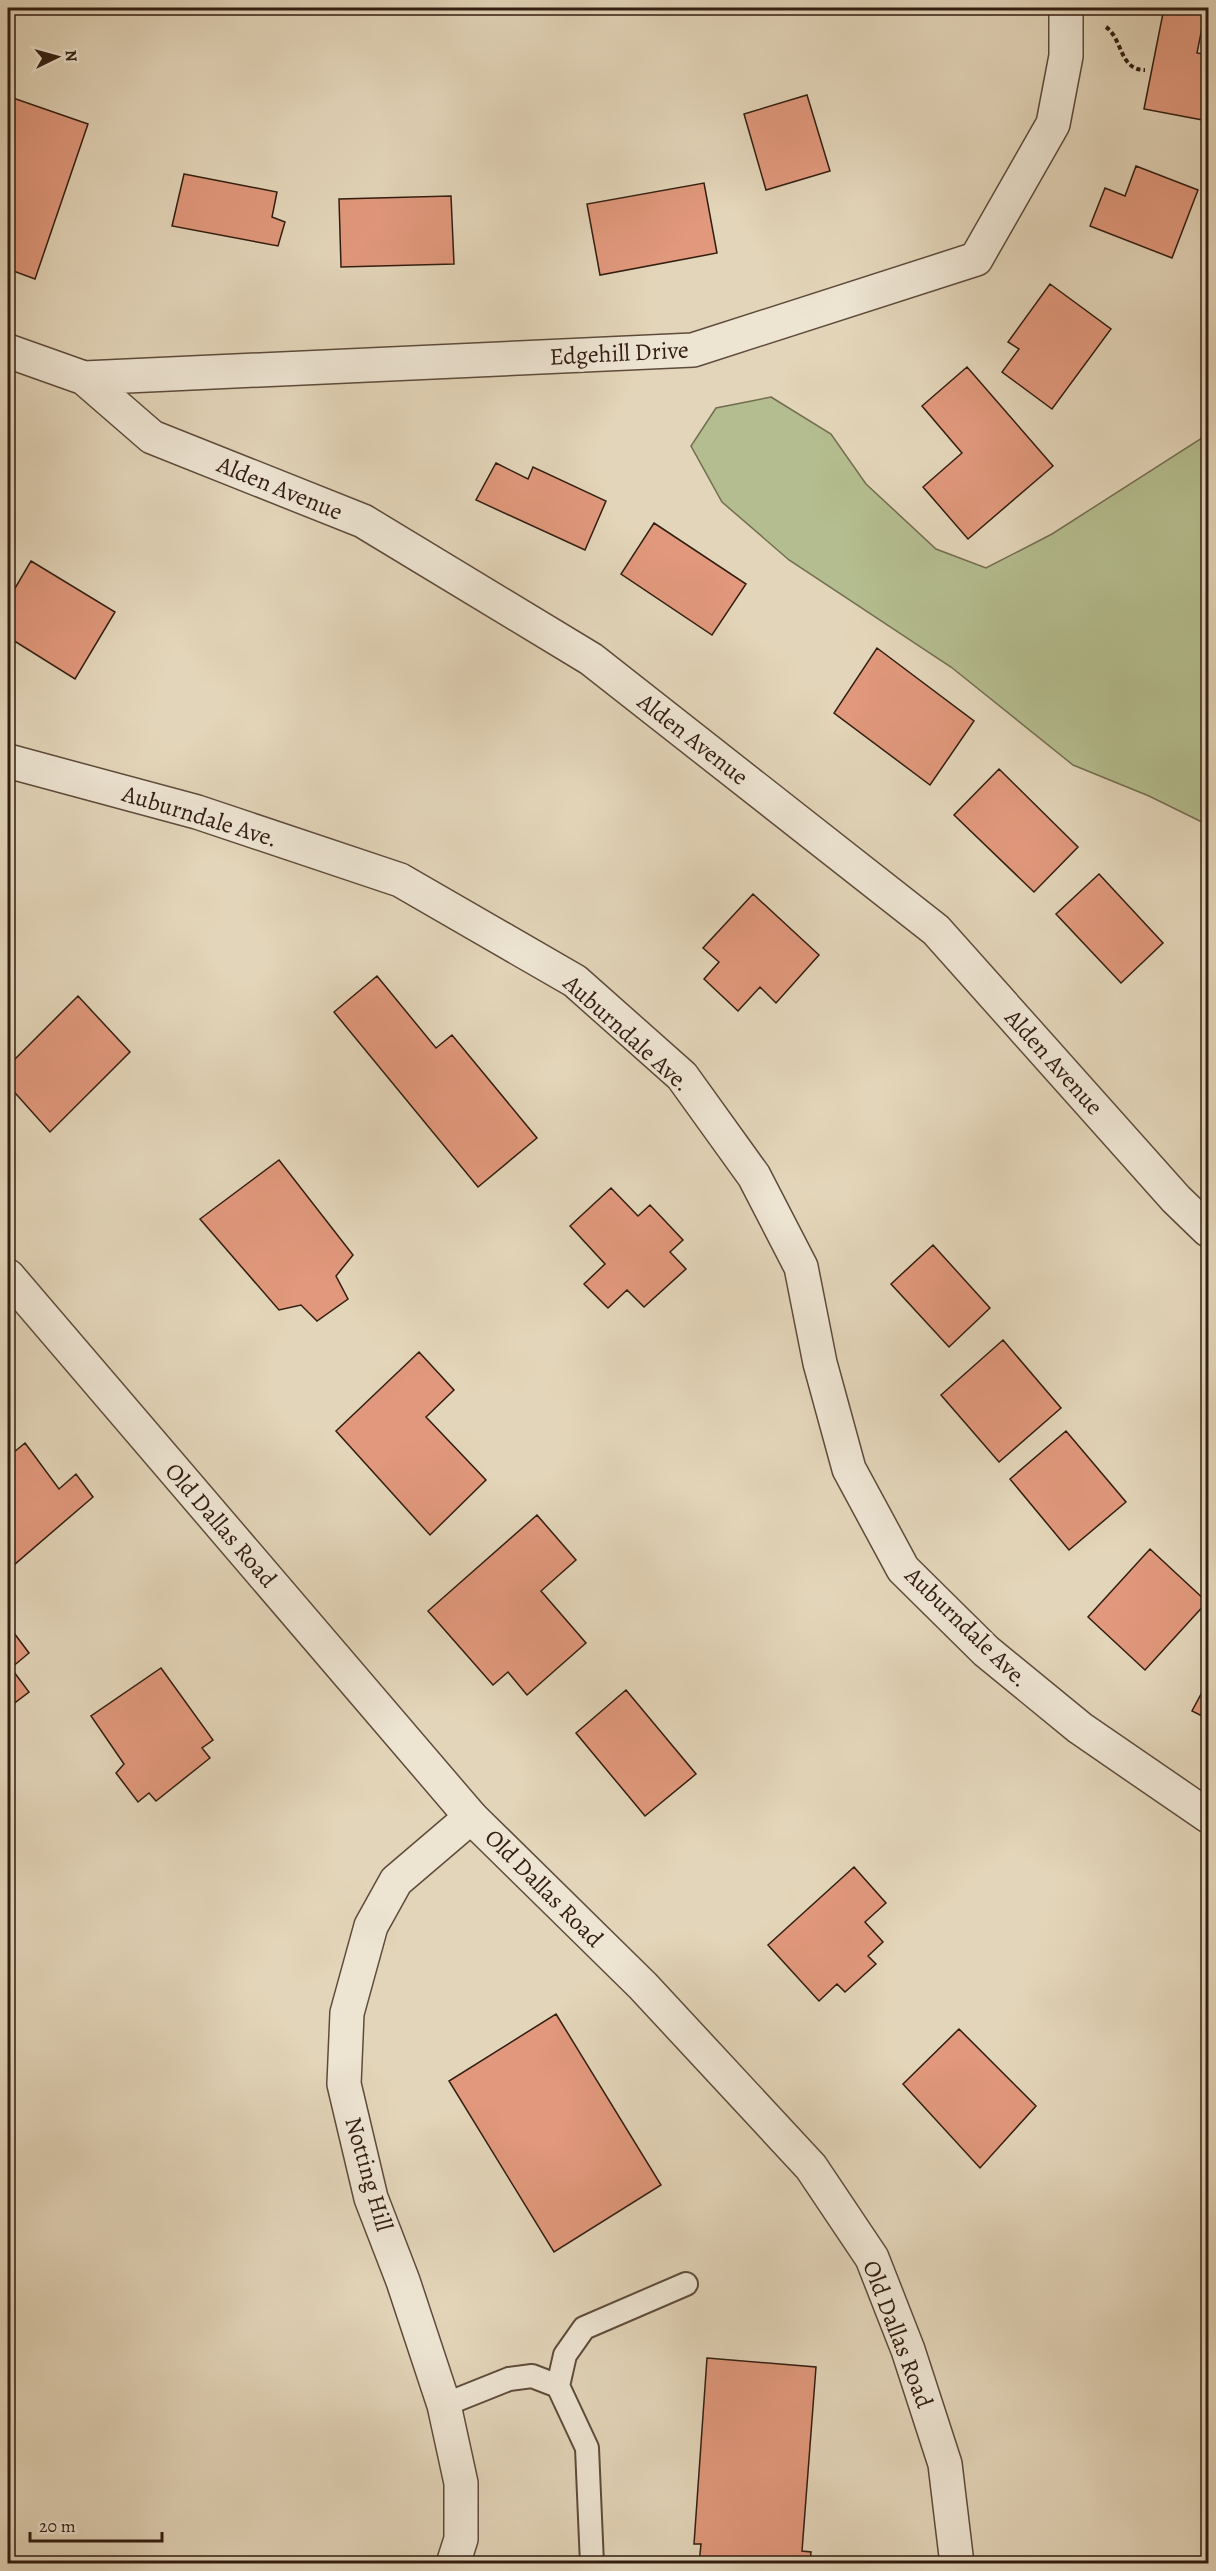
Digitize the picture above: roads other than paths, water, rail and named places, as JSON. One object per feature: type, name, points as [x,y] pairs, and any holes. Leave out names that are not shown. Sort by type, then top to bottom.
[{"type":"street","name":"Edgehill Drive","points":[[84,378],[693,350],[976,259],[1053,124],[1066,56],[1066,8]]},
{"type":"street","points":[[8,351],[84,378]]},
{"type":"street","name":"Alden Avenue","points":[[84,378],[152,437],[363,521],[591,659],[936,930],[1176,1199],[1209,1230]]},
{"type":"street","name":"Auburndale Ave.","points":[[8,760],[197,812],[400,880],[575,981],[682,1076],[754,1176],[801,1267],[820,1363],[849,1469],[903,1569],[986,1651],[1080,1728],[1209,1816]]},
{"type":"street","name":"Old Dallas Road","points":[[8,1276],[471,1817],[643,1986],[812,2168],[872,2258],[908,2350],[945,2464],[957,2564]]},
{"type":"street","name":"Notting Hill","points":[[453,2564],[460,2539],[461,2483],[444,2405],[403,2281],[371,2198],[344,2084],[347,2013],[371,1926],[396,1881],[471,1817]]},
{"type":"lane","points":[[592,2564],[586,2448],[558,2386],[565,2355],[584,2328],[686,2284]]},
{"type":"lane","points":[[444,2405],[509,2379],[532,2376],[558,2386]]}]
